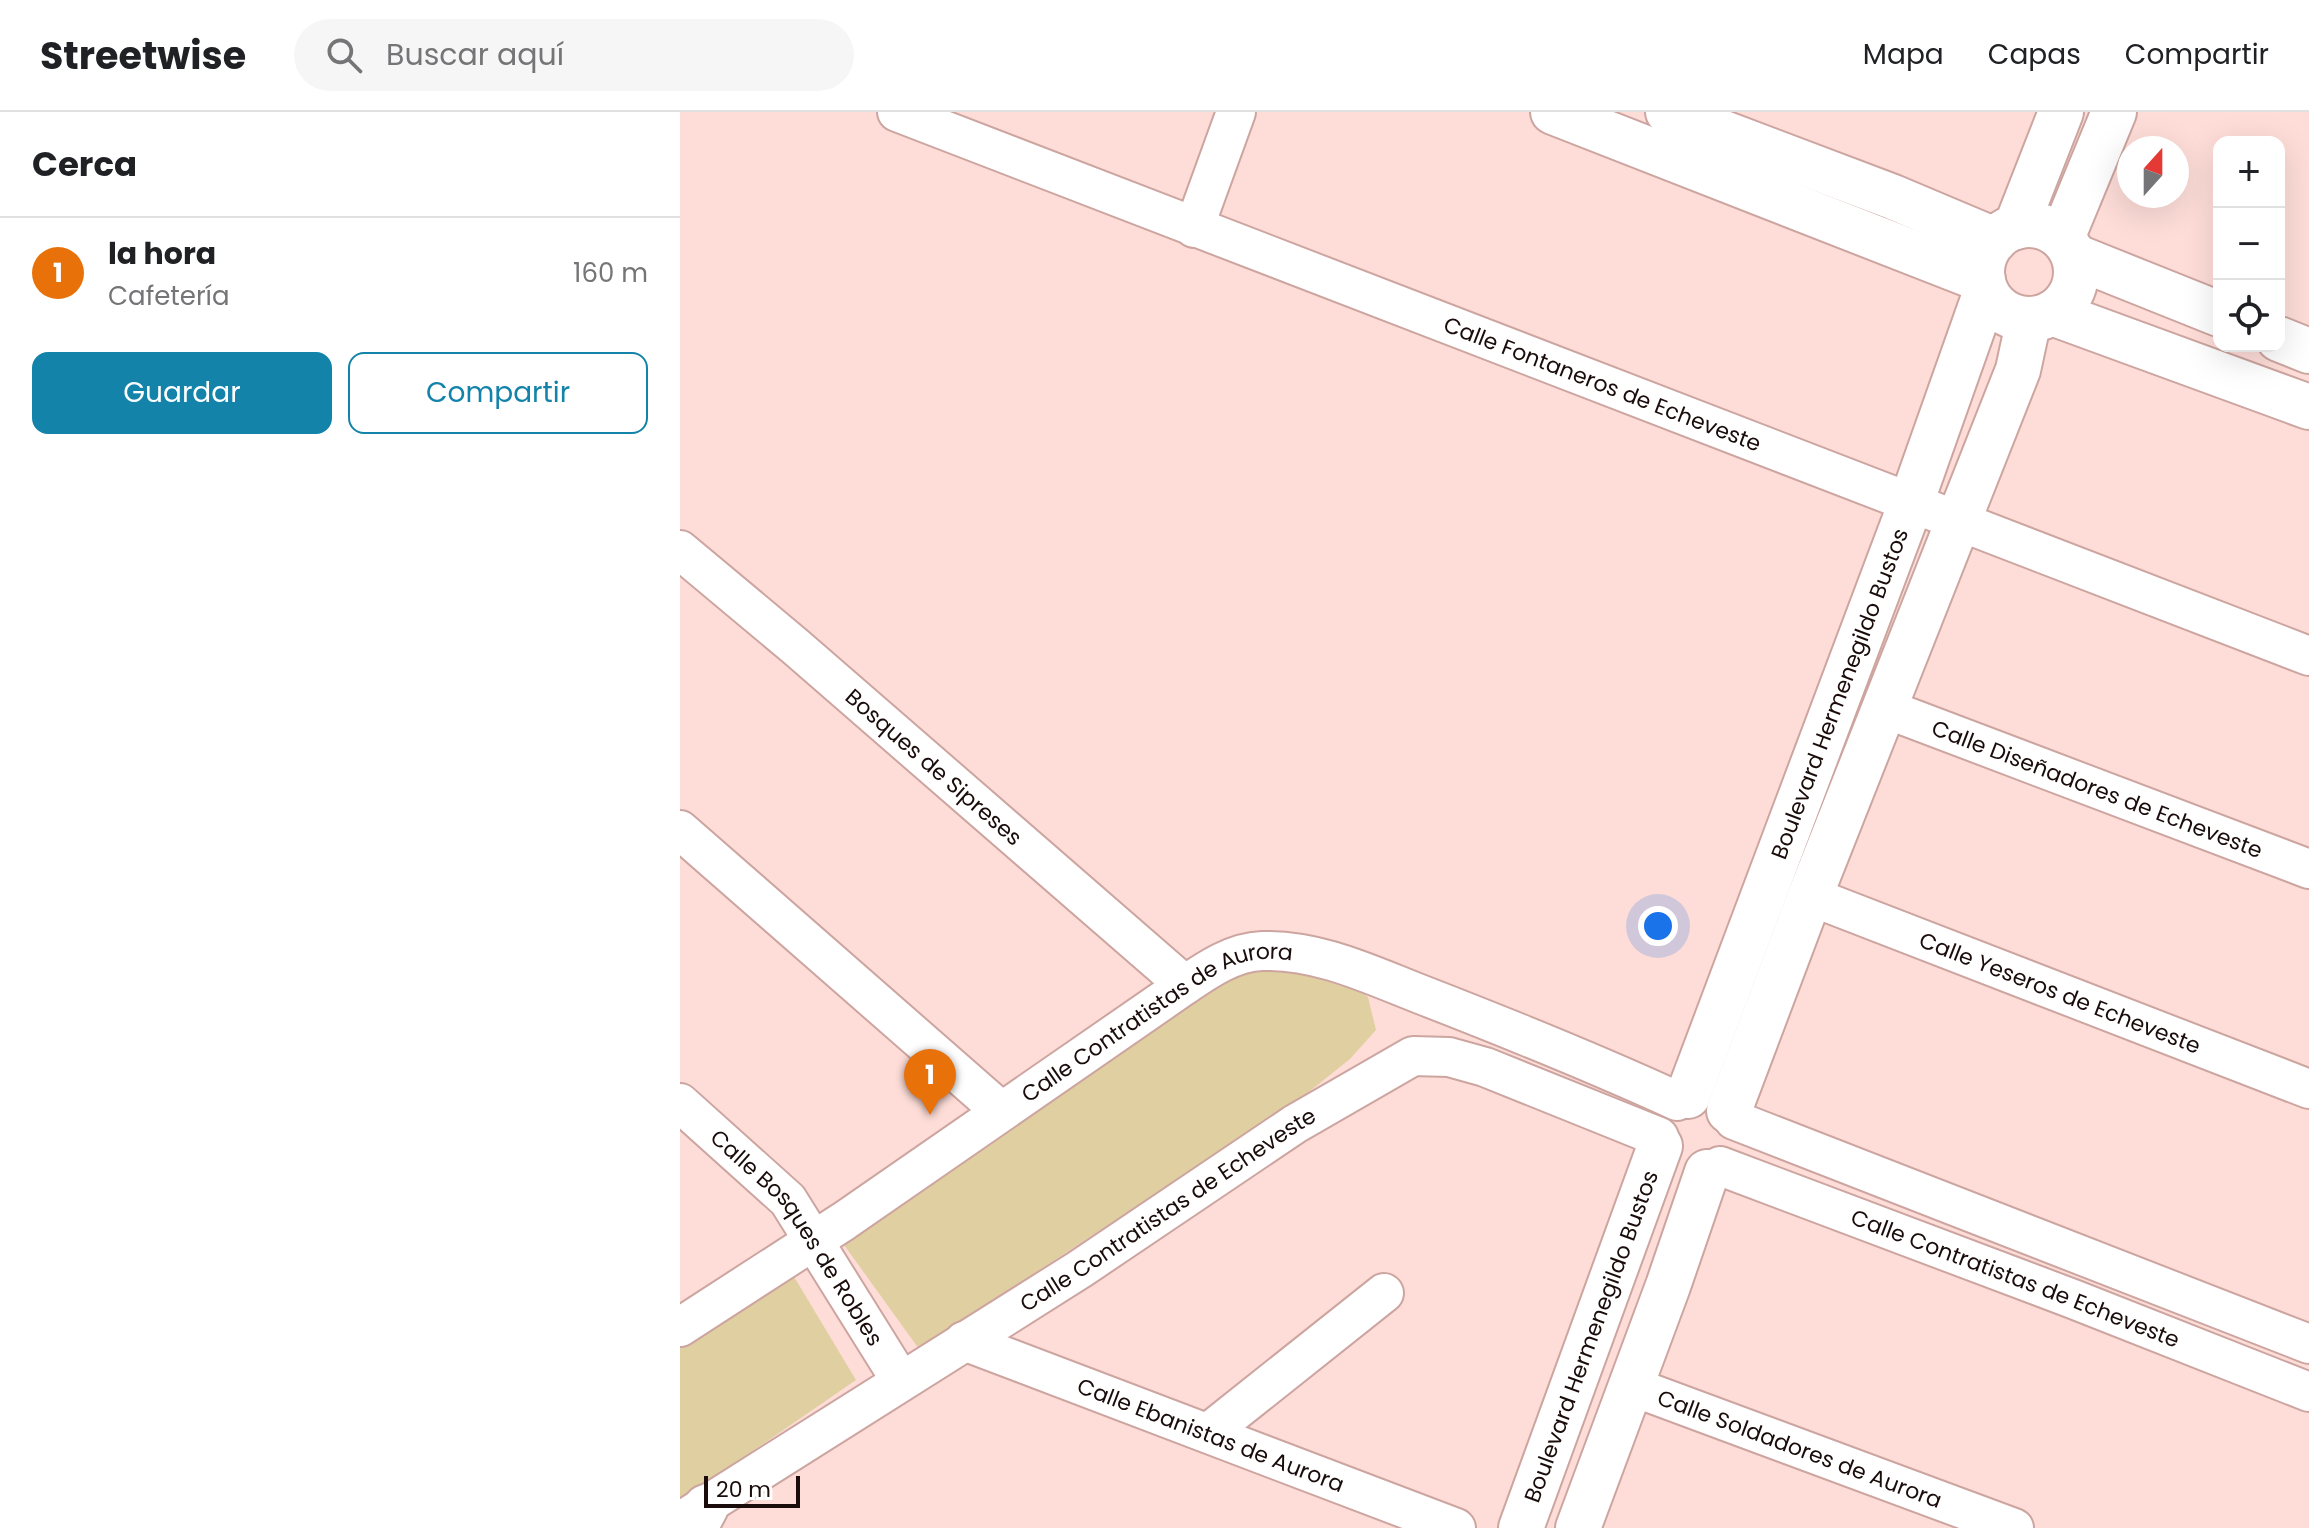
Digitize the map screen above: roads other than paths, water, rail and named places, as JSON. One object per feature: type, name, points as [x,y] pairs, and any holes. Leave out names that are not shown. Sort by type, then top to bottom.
[{"type":"street","name":"Calle Fontaneros de Echeveste","points":[[897,112],[2309,656]]},
{"type":"street","points":[[1194,228],[1236,112]]},
{"type":"street","points":[[1553,112],[1995,259]]},
{"type":"street","points":[[1668,112],[1893,197],[1995,259],[2004,312],[2041,316],[2309,407]]},
{"type":"street","name":"Boulevard Hermenegildo Bustos","points":[[1521,1528],[1671,1120],[1911,503],[1995,259],[2061,112]]},
{"type":"street","points":[[2041,316],[2063,305],[2071,295],[2075,282],[2068,247],[2114,112]]},
{"type":"street","points":[[1995,259],[2032,225],[2048,229],[2068,247],[2213,311]]},
{"type":"street","name":"Boulevard Hermenegildo Bustos","points":[[1732,1116],[1810,896],[2041,316]]},
{"type":"street","points":[[2285,341],[2309,351]]},
{"type":"street","name":"Bosques de Sipreses","points":[[680,550],[1185,985]]},
{"type":"street","name":"Calle Diseñadores de Echeveste","points":[[1884,708],[2309,869]]},
{"type":"street","points":[[680,830],[1001,1111]]},
{"type":"street","name":"Calle Yeseros de Echeveste","points":[[1810,896],[2309,1089]]},
{"type":"street","name":"Calle Contratistas de Aurora","points":[[680,1327],[812,1241],[1210,968],[1240,955],[1260,951],[1308,955],[1334,962],[1550,1044],[1671,1120]]},
{"type":"street","points":[[1424,996],[1413,1056],[1449,1057],[1671,1120],[1711,1098],[1732,1116],[1737,1133],[1735,1146],[1729,1157],[1714,1169],[1692,1173],[1679,1168],[1668,1159],[1671,1120]]},
{"type":"street","name":"Calle Contratistas de Echeveste","points":[[694,1519],[901,1381],[1080,1269],[1295,1124],[1413,1056]]},
{"type":"street","name":"Calle Bosques de Robles","points":[[680,1103],[788,1200],[901,1381]]},
{"type":"street","name":"Calle Contratistas de Echeveste","points":[[1732,1116],[2309,1344]]},
{"type":"street","points":[[1578,1528],[1714,1169]]},
{"type":"street","name":"Calle Contratistas de Echeveste","points":[[1714,1169],[2073,1299],[2309,1392]]},
{"type":"street","points":[[1208,1433],[1384,1293]]},
{"type":"street","name":"Calle Ebanistas de Aurora","points":[[964,1341],[1456,1528]]},
{"type":"street","name":"Calle Soldadores de Aurora","points":[[1631,1386],[2014,1528]]},
{"type":"place","name":"la hora","points":[[930,1115]]}]
